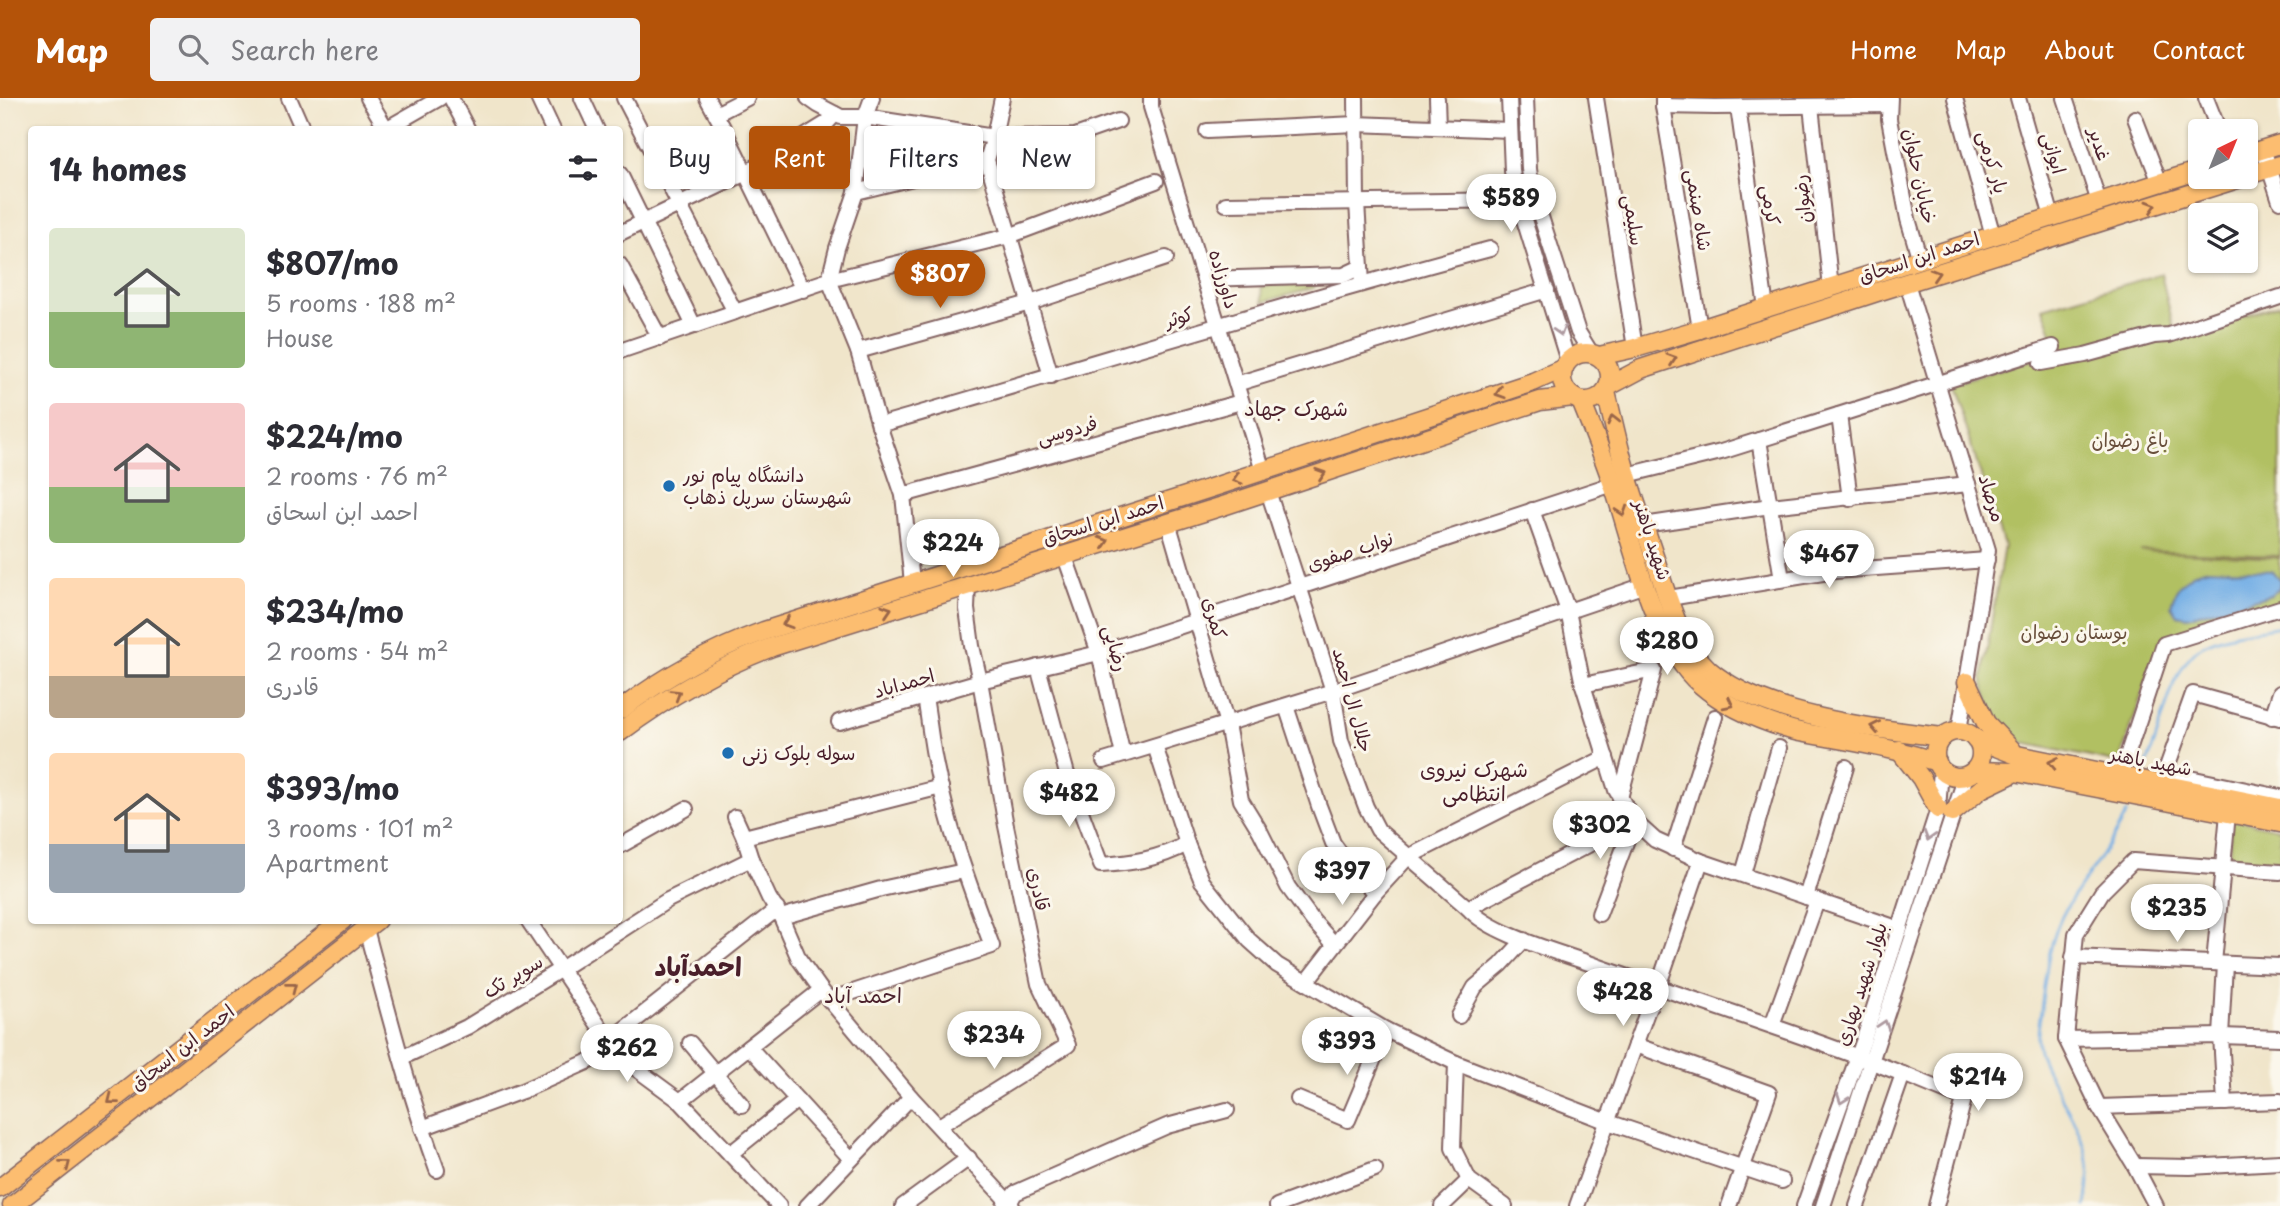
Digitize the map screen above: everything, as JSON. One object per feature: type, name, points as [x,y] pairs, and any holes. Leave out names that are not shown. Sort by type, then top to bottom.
[{"type":"main road","name":"احمد ابن اسحاق","points":[[2258,172],[2275,167]]},
{"type":"main road","name":"احمد ابن اسحاق","points":[[1595,355],[1635,348],[1700,329],[2188,174]]},
{"type":"main road","name":"احمد ابن اسحاق","points":[[1608,389],[1641,369],[2204,189]]},
{"type":"main road","points":[[1595,355],[1608,366],[1608,389],[1595,400],[1577,399],[1563,384],[1566,364],[1575,356],[1595,355]]},
{"type":"main road","name":"احمد ابن اسحاق","points":[[967,575],[1263,471],[1533,382],[1566,364]]},
{"type":"main road","name":"شهید باهنر","points":[[1608,389],[1620,480],[1649,578],[1694,653],[1728,683],[1761,700],[1792,711],[1902,733],[1959,736],[2016,764],[2118,785],[2162,786],[2280,808]]},
{"type":"main road","name":"احمد ابن اسحاق","points":[[623,708],[683,668],[726,645],[764,631],[967,575],[1065,554],[1268,491],[1540,401],[1577,399]]},
{"type":"main road","name":"شهید باهنر","points":[[1577,399],[1644,525],[1649,578]]},
{"type":"main road","name":"احمد ابن اسحاق","points":[[623,730],[694,682],[736,660],[924,586]]},
{"type":"main road","name":"شهید باهنر","points":[[1664,601],[1668,643],[1699,684],[1720,699],[1753,716],[1788,729],[1899,750],[1939,766]]},
{"type":"main road","points":[[1899,750],[1945,811],[2016,764],[1986,723],[1967,681]]},
{"type":"main road","points":[[1959,736],[1981,752],[1981,759],[1970,774],[1953,776],[1939,766],[1936,749],[1959,736]]},
{"type":"main road","name":"شهید باهنر","points":[[1970,774],[2016,764]]},
{"type":"main road","name":"شهید باهنر","points":[[2162,786],[2228,813],[2280,823]]},
{"type":"main road","name":"احمد ابن اسحاق","points":[[0,1188],[338,924]]},
{"type":"main road","name":"احمد ابن اسحاق","points":[[12,1206],[371,925]]},
{"type":"main road","points":[[224,1012],[238,1030]]},
{"type":"street","points":[[289,98],[301,126]]},
{"type":"street","points":[[368,98],[384,126]]},
{"type":"street","points":[[391,126],[440,98]]},
{"type":"street","points":[[451,98],[466,126]]},
{"type":"street","points":[[538,98],[551,126]]},
{"type":"street","points":[[582,98],[595,126]]},
{"type":"street","points":[[624,98],[736,312]]},
{"type":"street","points":[[707,98],[803,290]]},
{"type":"street","points":[[716,114],[747,98]]},
{"type":"street","points":[[808,98],[841,117],[865,117],[994,137],[1075,136],[1118,121]]},
{"type":"street","points":[[872,98],[865,117],[856,192],[829,280],[858,351],[903,495],[924,586]]},
{"type":"street","points":[[1002,98],[987,160],[1051,376]]},
{"type":"street","name":"داورزاده","points":[[1151,98],[1151,107],[1263,471]]},
{"type":"street","points":[[1356,98],[1357,203],[1362,283]]},
{"type":"street","points":[[1437,98],[1438,127]]},
{"type":"street","points":[[1508,98],[1512,171],[1518,200],[1547,290],[1566,364]]},
{"type":"street","points":[[1526,98],[1532,189],[1578,332],[1595,355]]},
{"type":"street","name":"سلیمی","points":[[1596,98],[1635,348]]},
{"type":"street","name":"یار کرمی","points":[[1955,98],[1993,236]]},
{"type":"street","name":"ایوانی","points":[[2018,98],[2052,218]]},
{"type":"street","name":"غدیر","points":[[2065,98],[2099,202]]},
{"type":"street","points":[[2206,98],[2214,119]]},
{"type":"street","points":[[1663,102],[1738,107],[1890,101]]},
{"type":"street","name":"خیابان حلوان","points":[[1890,101],[1889,119],[1908,219],[1920,260]]},
{"type":"street","name":"شاه صنمی","points":[[1663,102],[1700,329]]},
{"type":"street","name":"رضوان","points":[[1811,106],[1831,288]]},
{"type":"street","name":"کرمی","points":[[1738,107],[1766,308]]},
{"type":"street","points":[[623,231],[746,173],[827,123],[835,114]]},
{"type":"street","points":[[2135,118],[2160,183]]},
{"type":"street","points":[[1207,131],[1356,124],[1510,130]]},
{"type":"street","points":[[2272,147],[2280,201]]},
{"type":"street","points":[[856,192],[987,160]]},
{"type":"street","points":[[623,180],[694,326]]},
{"type":"street","points":[[623,350],[829,280],[1009,236],[1156,181]]},
{"type":"street","points":[[1226,204],[1518,200]]},
{"type":"street","name":"کوثر","points":[[879,425],[1362,283],[1490,249]]},
{"type":"street","points":[[858,351],[1030,303],[1166,258]]},
{"type":"street","points":[[1204,279],[1344,275],[1361,267]]},
{"type":"street","points":[[623,270],[660,338]]},
{"type":"street","name":"مرصاد","points":[[1907,283],[1988,550],[1959,736]]},
{"type":"street","points":[[1236,384],[1547,290]]},
{"type":"street","points":[[2041,363],[2085,355],[2154,336],[2169,335],[2280,297]]},
{"type":"street","name":"نواب صفوی","points":[[1038,667],[1099,653],[1620,480],[1721,452],[2053,347]]},
{"type":"street","name":"فردوسی","points":[[903,495],[1241,402]]},
{"type":"street","points":[[1839,415],[1850,499]]},
{"type":"street","points":[[1759,440],[1782,579]]},
{"type":"street","points":[[1644,525],[1770,506],[1968,484]]},
{"type":"street","name":"جلال ال احمد","points":[[1268,491],[1333,691],[1341,741],[1366,807],[1378,830],[1476,917],[1524,940],[1858,1055],[1964,1099],[1936,1206]]},
{"type":"street","points":[[1532,510],[1568,611],[1583,685],[1606,757],[1620,798],[1634,821],[1656,840],[1701,861],[1900,929]]},
{"type":"street","name":"کمری","points":[[1168,522],[1227,724],[1241,800],[1288,887],[1334,944]]},
{"type":"street","name":"رضایی","points":[[1065,554],[1099,653],[1123,755]]},
{"type":"street","points":[[1664,601],[1835,571],[1987,560]]},
{"type":"street","name":"قادری","points":[[939,1126],[1068,1045],[1039,984],[972,646],[967,609],[967,575]]},
{"type":"street","points":[[1104,761],[1333,691],[1568,611],[1649,578]]},
{"type":"street","points":[[2118,785],[2164,644],[2280,608]]},
{"type":"street","points":[[1038,667],[1067,774],[1101,865],[1139,862],[1171,853],[1187,844]]},
{"type":"street","name":"احمداباد","points":[[839,722],[1038,667]]},
{"type":"street","points":[[1583,685],[1654,670],[1620,798]]},
{"type":"street","points":[[2280,693],[2276,718],[2193,694],[2162,786],[2280,797]]},
{"type":"street","points":[[680,1101],[749,1047],[825,995],[992,946],[964,872],[941,787],[925,697]]},
{"type":"street","points":[[1286,706],[1333,844],[1353,871],[1375,893]]},
{"type":"street","points":[[1673,849],[1715,717]]},
{"type":"street","points":[[1155,746],[1202,881],[1249,940],[1277,965],[1386,1030],[1456,1063],[1608,1122],[1782,1181]]},
{"type":"street","points":[[1743,874],[1779,748]]},
{"type":"street","points":[[1306,982],[1375,893],[1408,857],[1606,757]]},
{"type":"street","name":"بلوار شهید بهاری","points":[[1824,1206],[1873,1062],[1945,811],[1939,766]]},
{"type":"street","points":[[1772,1025],[1811,899],[1846,767]]},
{"type":"street","name":"بلوار شهید بهاری","points":[[1804,1206],[1900,929],[1945,811],[1970,774]]},
{"type":"street","points":[[744,836],[941,787]]},
{"type":"street","points":[[623,844],[686,809]]},
{"type":"street","points":[[2225,1103],[2219,963],[2228,813]]},
{"type":"street","points":[[735,817],[751,859],[799,959],[825,995],[911,1097],[1009,1205],[1015,1193],[1122,1144],[1167,1126],[1227,1110]]},
{"type":"street","points":[[1468,908],[1634,821]]},
{"type":"street","points":[[1599,914],[1634,821]]},
{"type":"street","name":"سوپر تک","points":[[401,1058],[467,1027],[668,900],[751,859]]},
{"type":"street","points":[[1577,1206],[1658,987],[1701,861]]},
{"type":"street","points":[[2156,1206],[2099,1107],[2066,1039],[2076,934],[2102,892],[2133,862],[2280,872]]},
{"type":"street","points":[[422,1129],[522,1091],[610,1046],[779,913],[964,872]]},
{"type":"street","points":[[531,924],[610,1046],[680,1101],[779,1206]]},
{"type":"street","points":[[371,925],[401,1058],[437,1170]]},
{"type":"street","points":[[1460,1016],[1475,986],[1501,965],[1524,940]]},
{"type":"street","points":[[2073,957],[2280,966]]},
{"type":"street","points":[[1298,1099],[1348,1120],[1386,1030]]},
{"type":"street","points":[[2066,1039],[2221,1036],[2280,1038]]},
{"type":"street","points":[[690,1043],[742,1105]]},
{"type":"street","points":[[1635,1045],[1769,1093],[1729,1206]]},
{"type":"street","points":[[749,1047],[852,1159]]},
{"type":"street","points":[[1456,1063],[1453,1149],[1469,1180],[1505,1206]]},
{"type":"street","points":[[1857,1206],[1903,1074]]},
{"type":"street","points":[[807,1206],[911,1097]]},
{"type":"street","points":[[730,1154],[797,1100]]},
{"type":"street","points":[[2099,1107],[2280,1101]]},
{"type":"street","points":[[903,1206],[969,1158]]},
{"type":"street","points":[[2135,1166],[2190,1167],[2280,1162]]},
{"type":"street","points":[[1277,1206],[1375,1169]]},
{"type":"street","points":[[1442,1206],[1469,1180]]},
{"type":"green space","name":"باغ رضوان","points":[[2161,274],[2176,338],[2280,304],[2280,556],[2140,551],[2280,558],[2280,603],[2160,640],[2119,763],[2014,741],[1994,717],[1982,679],[2004,546],[1951,384],[2059,352],[2043,308]]},
{"type":"green space","points":[[1314,283],[1314,288],[1263,302],[1261,286]]},
{"type":"green space","points":[[2231,819],[2280,829],[2280,872],[2229,868]]},
{"type":"water","points":[[2209,568],[2272,571],[2280,580],[2279,588],[2271,595],[2188,617],[2177,615],[2171,606],[2180,586],[2189,576]]},
{"type":"waterway","points":[[2146,766],[2168,700],[2191,655],[2202,646],[2220,638],[2280,626]]},
{"type":"waterway","points":[[2086,1206],[2089,1178],[2087,1155],[2041,1057],[2038,1046],[2039,1027],[2044,984],[2056,931],[2067,907],[2127,813]]},
{"type":"place","name":"دانشگاه پیام نور شهرستان سرپل ذهاب","points":[[669,486]]},
{"type":"place","name":"سوله بلوک زنی","points":[[728,753]]},
{"type":"district","name":"شهرک جهاد","points":[[1296,409]]},
{"type":"district","name":"شهرک نیروی انتظامی","points":[[1474,782]]},
{"type":"district","name":"احمدآباد","points":[[698,967]]},
{"type":"district","name":"احمد آباد","points":[[863,996]]},
{"type":"park label","name":"بوستان رضوان","points":[[2074,632]]}]
